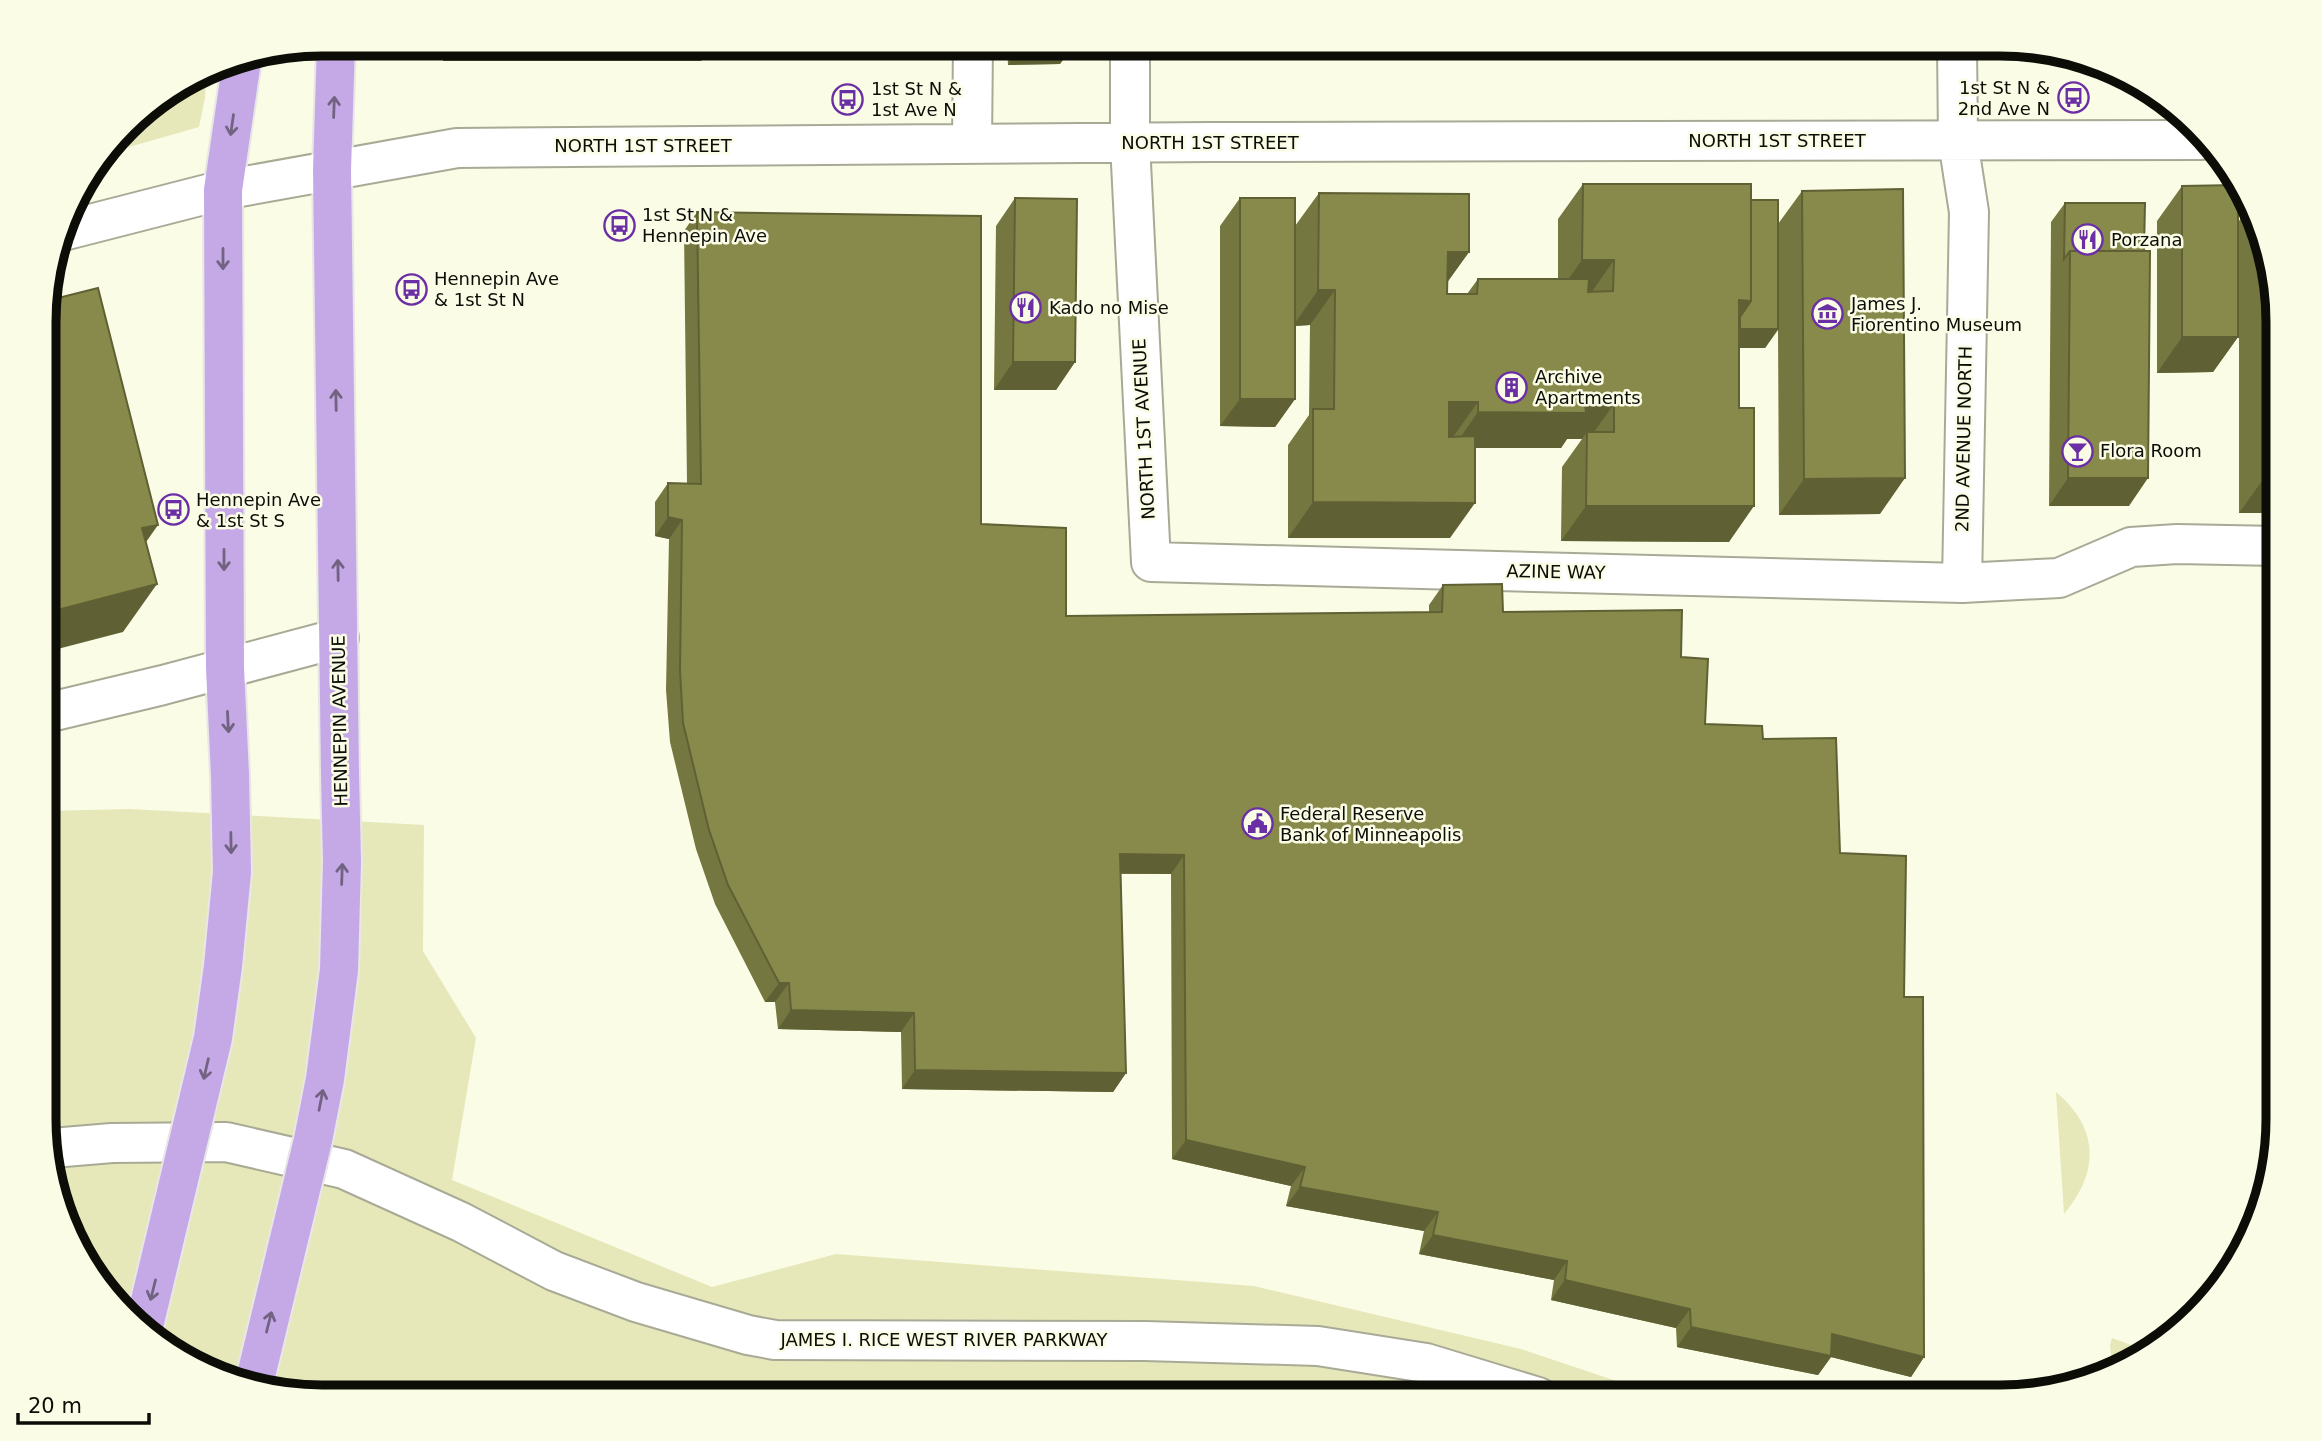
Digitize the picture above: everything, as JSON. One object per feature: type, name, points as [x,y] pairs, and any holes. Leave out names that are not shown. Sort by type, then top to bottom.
[{"type":"main road","name":"HENNEPIN AVENUE","points":[[256,1377],[313,1140],[325,1080],[339,970],[342,862],[332,170],[336,56]]},
{"type":"main road","points":[[146,1318],[213,1038],[232,872],[225,668],[223,190],[241,69]]},
{"type":"street","points":[[972,144],[973,56]]},
{"type":"street","name":"NORTH 1ST AVENUE","points":[[1130,56],[1130,143],[1151,562]]},
{"type":"street","name":"2ND AVENUE NORTH","points":[[1957,56],[1958,141],[1969,212],[1962,583]]},
{"type":"street","name":"NORTH 1ST STREET","points":[[73,228],[223,190],[457,148],[1130,143],[2194,141]]},
{"type":"street","name":"AZINE WAY","points":[[1151,562],[1962,583],[2059,578],[2131,547],[2177,544],[2266,546]]},
{"type":"street","points":[[56,710],[339,638]]},
{"type":"street","name":"JAMES I. RICE WEST RIVER PARKWAY","points":[[58,1149],[112,1143],[226,1142],[344,1169],[461,1222],[554,1271],[636,1302],[748,1335],[775,1340],[1145,1341],[1318,1346],[1426,1363],[1498,1385]]},
{"type":"green space","points":[[206,82],[199,127],[120,150],[160,111]]},
{"type":"green space","points":[[130,809],[424,825],[423,951],[476,1038],[452,1180],[712,1287],[836,1254],[1254,1286],[1521,1349],[1628,1385],[322,1385],[287,1383],[236,1371],[204,1358],[174,1340],[134,1307],[101,1267],[83,1237],[70,1205],[58,1154],[56,1119],[56,811]]},
{"type":"green space","points":[[2056,1092],[2081,1121],[2090,1151],[2084,1182],[2064,1214]]},
{"type":"green space","points":[[2112,1338],[2131,1345],[2132,1350],[2112,1361]]},
{"type":"building","name":"Archive Apartments","points":[[1583,184],[1751,184],[1751,301],[1739,300],[1739,408],[1754,408],[1754,506],[1586,506],[1587,432],[1614,432],[1614,404],[1585,404],[1586,413],[1478,412],[1478,402],[1449,402],[1449,437],[1475,436],[1475,503],[1313,502],[1313,409],[1334,409],[1335,290],[1318,290],[1319,193],[1469,194],[1469,252],[1448,252],[1447,294],[1477,294],[1478,279],[1589,279],[1588,292],[1613,291],[1614,260],[1582,260]]},
{"type":"building","points":[[2228,185],[2238,202],[2238,337],[2182,337],[2182,186]]},
{"type":"building","name":"James J. Fiorentino Museum","points":[[1903,189],[1905,478],[1804,479],[1802,191]]},
{"type":"building","points":[[1015,198],[1077,199],[1075,362],[1013,362]]},
{"type":"building","points":[[1240,198],[1295,198],[1295,399],[1240,399]]},
{"type":"building","points":[[1751,200],[1778,200],[1778,329],[1740,329],[1740,317],[1751,301]]},
{"type":"building","points":[[2065,203],[2145,203],[2144,251],[2070,251],[2064,259]]},
{"type":"building","name":"Federal Reserve Bank of Minneapolis","points":[[697,212],[981,216],[981,524],[1066,528],[1066,616],[1442,612],[1443,585],[1502,584],[1503,612],[1682,610],[1681,657],[1708,659],[1705,724],[1762,726],[1763,739],[1836,738],[1840,853],[1906,856],[1904,997],[1923,997],[1924,1357],[1832,1334],[1831,1356],[1691,1327],[1690,1309],[1565,1280],[1567,1261],[1433,1235],[1438,1212],[1300,1187],[1305,1167],[1186,1140],[1184,855],[1120,854],[1126,1073],[915,1070],[914,1013],[791,1010],[789,983],[779,983],[728,885],[709,830],[683,723],[680,671],[682,520],[668,517],[668,483],[701,484]]},
{"type":"building","points":[[2070,251],[2150,251],[2148,478],[2068,478]]},
{"type":"building","points":[[2264,287],[2266,478],[2264,478]]},
{"type":"building","points":[[98,288],[158,525],[142,528],[157,584],[56,610],[56,322],[57,298]]},
{"type":"place","name":"1st St N & 2nd Ave N","points":[[2073,98]]},
{"type":"place","name":"1st St N & 1st Ave N","points":[[848,99]]},
{"type":"place","name":"1st St N & Hennepin Ave","points":[[619,225]]},
{"type":"place","name":"Porzana","points":[[2088,240]]},
{"type":"place","name":"Hennepin Ave & 1st St N","points":[[411,289]]},
{"type":"place","name":"Kado no Mise","points":[[1026,308]]},
{"type":"place","name":"James J. Fiorentino Museum","points":[[1828,314]]},
{"type":"place","name":"Archive Apartments","points":[[1512,387]]},
{"type":"place","name":"Flora Room","points":[[2077,451]]},
{"type":"place","name":"Hennepin Ave & 1st St S","points":[[173,510]]},
{"type":"place","name":"Federal Reserve Bank of Minneapolis","points":[[1257,824]]}]
